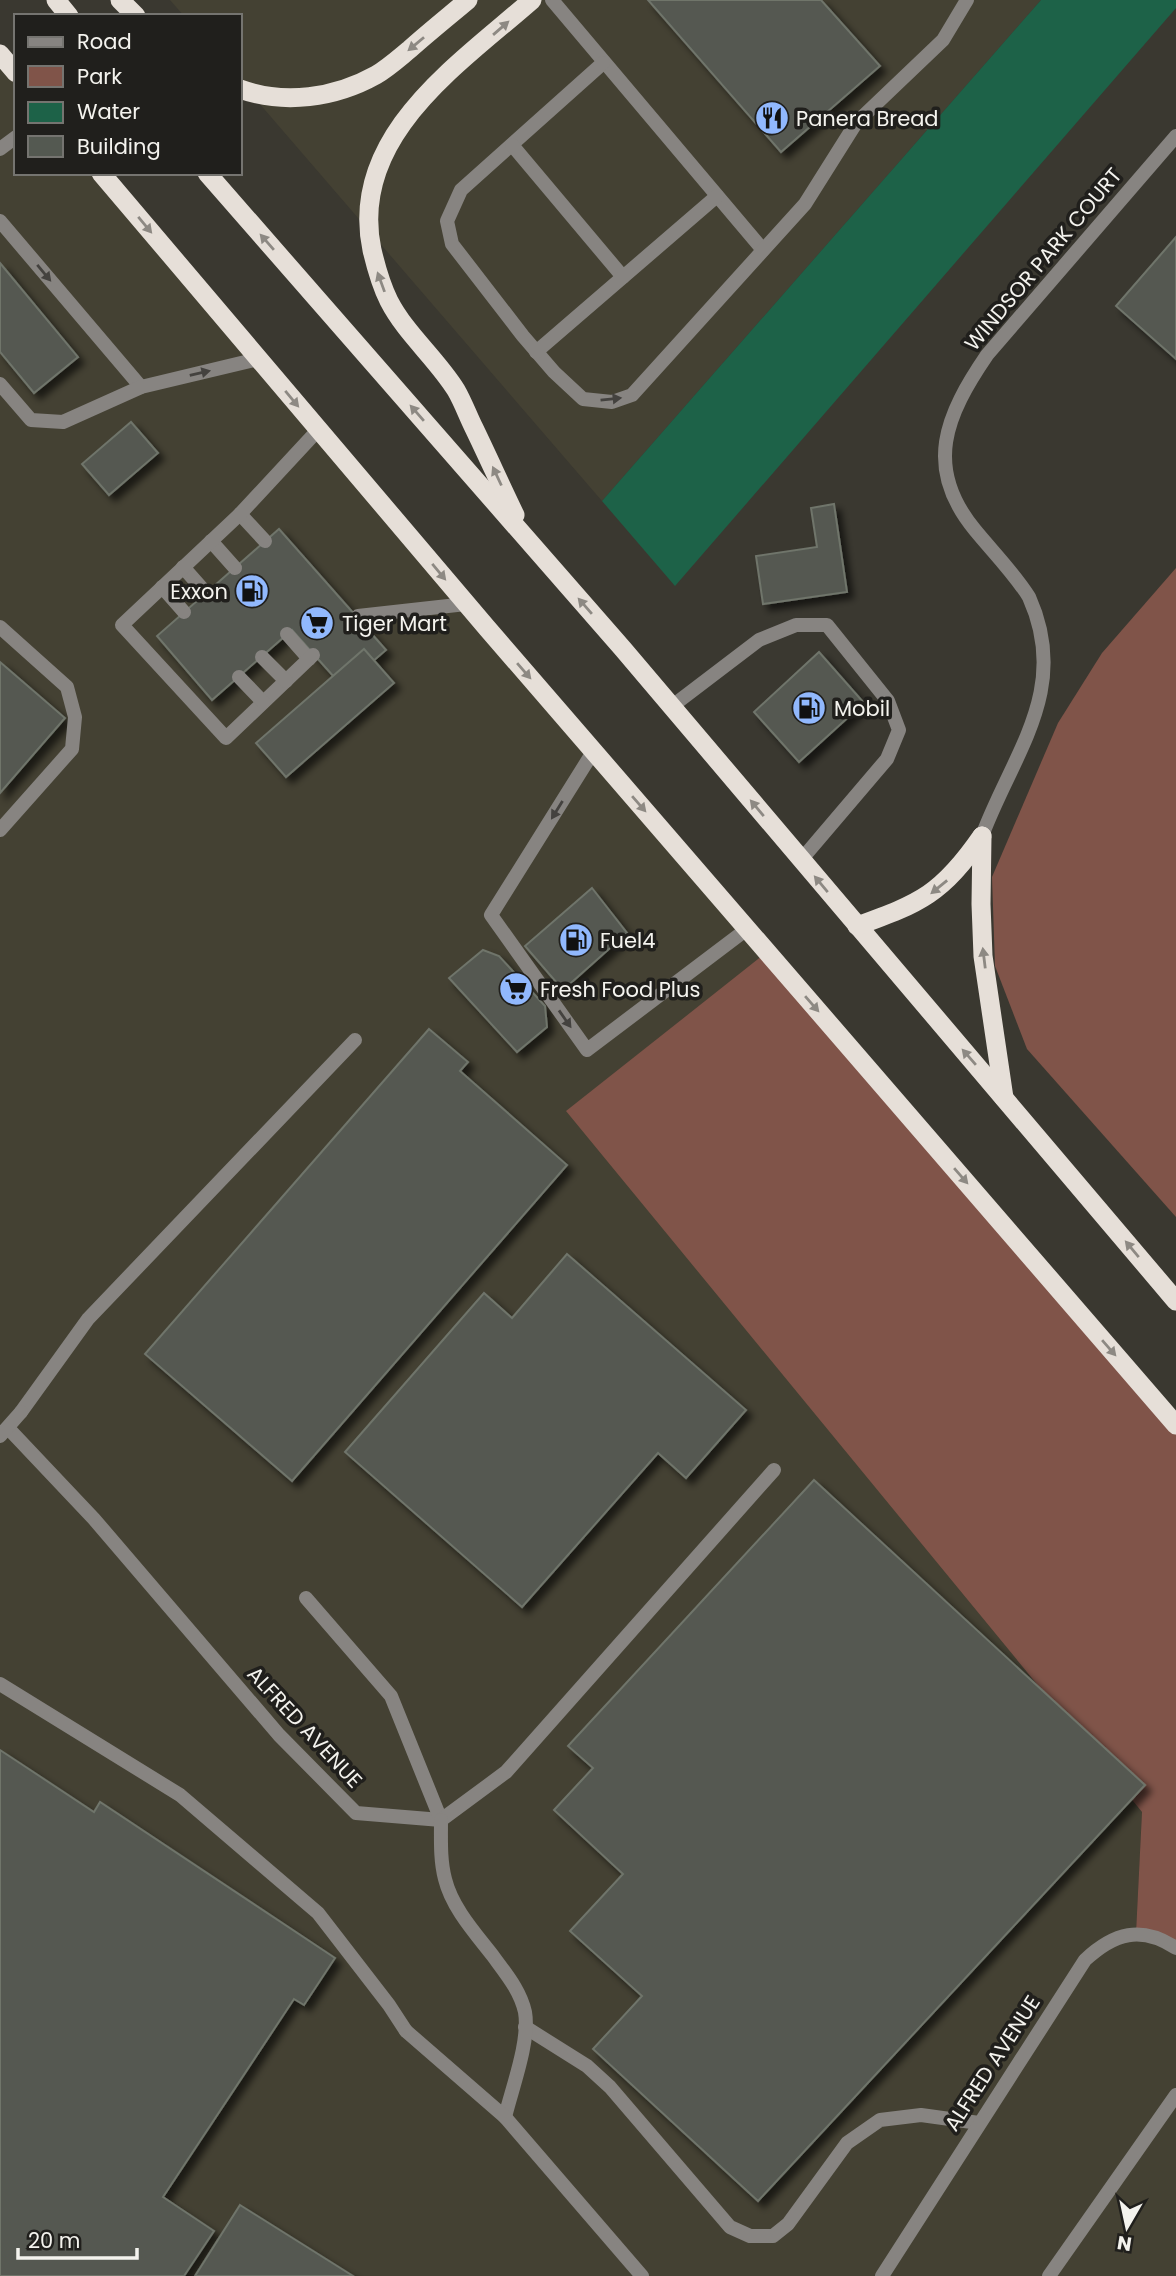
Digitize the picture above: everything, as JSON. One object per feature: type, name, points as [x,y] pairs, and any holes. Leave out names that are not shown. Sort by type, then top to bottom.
[{"type":"highway","points":[[56,0],[67,14]]},
{"type":"highway","points":[[120,0],[134,14]]},
{"type":"highway","points":[[242,90],[266,96],[304,97],[322,95],[359,83],[378,74],[468,0]]},
{"type":"highway","points":[[526,538],[456,390],[398,317],[388,300],[373,253],[369,209],[379,168],[389,145],[416,104],[532,0]]},
{"type":"highway","points":[[0,54],[14,71]]},
{"type":"highway","points":[[103,175],[593,752],[1176,1425]]},
{"type":"highway","points":[[209,175],[623,649],[1176,1301]]},
{"type":"highway","points":[[857,926],[899,911],[928,896],[951,877],[982,836]]},
{"type":"highway","points":[[982,836],[983,956],[1004,1098]]},
{"type":"street","points":[[552,0],[763,250]]},
{"type":"street","points":[[603,63],[461,190],[447,221],[452,244],[554,372],[583,399],[611,402],[632,395],[805,204],[856,123],[943,40],[964,2]]},
{"type":"street","name":"WINDSOR PARK COURT","points":[[982,836],[1036,716],[1042,690],[1044,660],[1039,627],[1029,597],[968,522],[953,499],[946,477],[944,455],[949,423],[963,393],[987,355],[1176,136]]},
{"type":"street","points":[[512,145],[623,277]]},
{"type":"street","points":[[537,352],[717,197]]},
{"type":"street","points":[[0,221],[141,387]]},
{"type":"street","points":[[0,384],[31,420],[63,422],[141,387],[258,359]]},
{"type":"street","points":[[287,634],[311,657],[226,738],[122,625],[240,513],[318,430]]},
{"type":"street","points":[[240,513],[265,541]]},
{"type":"street","points":[[211,541],[235,568]]},
{"type":"street","points":[[183,567],[206,593]]},
{"type":"street","points":[[162,587],[184,612]]},
{"type":"street","points":[[358,616],[466,604]]},
{"type":"street","points":[[671,707],[759,640],[796,625],[827,625],[888,701],[899,730],[887,758],[801,860]]},
{"type":"street","points":[[0,627],[67,687],[75,717],[72,749],[0,830]]},
{"type":"street","points":[[262,657],[286,681]]},
{"type":"street","points":[[239,677],[263,702]]},
{"type":"street","points":[[593,752],[491,915],[587,1050],[747,929]]},
{"type":"street","points":[[4,1432],[88,1319],[355,1040]]},
{"type":"street","name":"ALFRED AVENUE","points":[[4,1432],[94,1519],[279,1735],[356,1813],[442,1820]]},
{"type":"street","points":[[442,1820],[506,1772],[774,1470]]},
{"type":"street","points":[[306,1598],[391,1696],[442,1820],[441,1854],[445,1881],[456,1904],[511,1980],[520,1997],[525,2014],[525,2027],[505,2117]]},
{"type":"street","points":[[0,1684],[180,1795],[318,1913],[406,2031],[505,2117],[642,2276]]},
{"type":"street","name":"ALFRED AVENUE","points":[[882,2276],[1085,1960],[1112,1940],[1136,1933],[1152,1936],[1176,1948]]},
{"type":"street","points":[[525,2027],[587,2066],[610,2087],[730,2227],[750,2236],[773,2236],[788,2224],[847,2143],[880,2120],[921,2115],[979,2123]]},
{"type":"street","points":[[1049,2276],[1176,2095]]},
{"type":"shaded area","points":[[170,0],[1041,0],[602,501],[242,83],[242,14],[182,14]]},
{"type":"shaded area","points":[[0,54],[14,71],[14,175],[103,175],[767,952],[567,1111],[1142,1812],[1136,1933],[1176,1948],[1176,2276],[0,2276]]},
{"type":"green space","points":[[1176,568],[1176,1217],[1027,1049],[995,966],[992,877],[1058,723],[1102,653]]},
{"type":"green space","points":[[767,952],[1176,1425],[1176,1948],[1136,1933],[1142,1812],[566,1111]]},
{"type":"water","points":[[1041,0],[1176,0],[1176,8],[675,586],[602,501]]},
{"type":"building","points":[[648,0],[821,0],[880,66],[781,152]]},
{"type":"building","points":[[1176,237],[1176,359],[1116,306]]},
{"type":"building","points":[[0,263],[78,357],[34,393],[0,352]]},
{"type":"building","points":[[131,422],[158,453],[109,495],[82,464]]},
{"type":"building","points":[[834,504],[847,592],[763,604],[756,556],[817,547],[811,508]]},
{"type":"building","points":[[279,529],[386,650],[343,687],[292,630],[212,700],[157,636]]},
{"type":"building","points":[[364,649],[394,683],[286,777],[256,743]]},
{"type":"building","name":"Mobil","points":[[819,652],[864,703],[799,762],[754,712]]},
{"type":"building","points":[[0,662],[65,718],[0,793]]},
{"type":"building","name":"Fuel4","points":[[592,888],[627,933],[563,990],[525,946]]},
{"type":"building","points":[[483,950],[499,956],[545,1006],[547,1027],[517,1052],[449,978]]},
{"type":"building","points":[[429,1029],[468,1062],[460,1071],[567,1165],[292,1481],[145,1354]]},
{"type":"building","points":[[567,1254],[746,1410],[686,1478],[658,1453],[522,1607],[345,1452],[484,1293],[512,1318]]},
{"type":"building","points":[[814,1480],[1145,1785],[758,2201],[593,2049],[642,1996],[570,1931],[623,1874],[554,1810],[593,1768],[568,1746]]},
{"type":"building","points":[[0,1750],[94,1812],[100,1802],[335,1958],[304,2005],[294,1999],[163,2197],[214,2231],[184,2276],[0,2276]]},
{"type":"building","points":[[240,2205],[353,2276],[195,2276]]},
{"type":"place","name":"Panera Bread","points":[[772,118]]},
{"type":"place","name":"Exxon","points":[[252,591]]},
{"type":"place","name":"Tiger Mart","points":[[317,623]]},
{"type":"place","name":"Mobil","points":[[809,708]]},
{"type":"place","name":"Fuel4","points":[[576,940]]},
{"type":"place","name":"Fresh Food Plus","points":[[516,989]]}]
